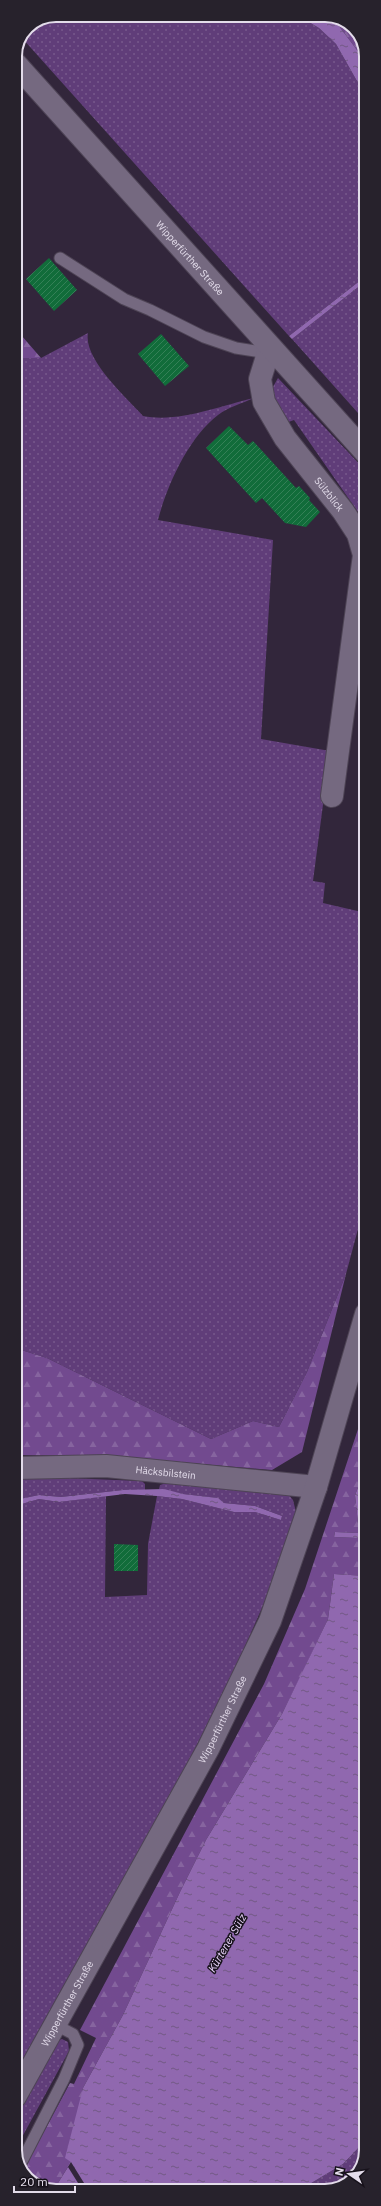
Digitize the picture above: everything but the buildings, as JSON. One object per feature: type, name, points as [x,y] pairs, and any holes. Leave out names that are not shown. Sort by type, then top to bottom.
[{"type":"main road","name":"Wipperfürther Straße","points":[[22,71],[269,350],[359,446]]},
{"type":"main road","name":"Sülzblick","points":[[269,350],[260,379],[264,402],[285,438],[343,511],[359,538]]},
{"type":"main road","name":"Sülzblick","points":[[332,796],[359,593]]},
{"type":"main road","name":"Wipperfürther Straße","points":[[22,2085],[208,1749],[270,1621],[316,1487],[359,1338]]},
{"type":"main road","name":"Häcksbilstein","points":[[22,1468],[106,1466],[316,1487]]},
{"type":"lane","points":[[60,258],[124,299],[150,310],[204,338],[236,348],[269,350]]},
{"type":"lane","points":[[23,2159],[64,2080],[78,2045],[73,2034],[56,2025]]},
{"type":"path","points":[[340,2180],[353,2168]]},
{"type":"shaded area","points":[[56,22],[309,22],[319,28],[336,44],[359,85],[359,281],[289,336],[26,42],[32,32],[43,25]]},
{"type":"shaded area","points":[[359,286],[359,414],[292,339]]},
{"type":"shaded area","points":[[88,333],[88,343],[99,366],[107,377],[143,416],[157,418],[199,413],[254,398],[231,407],[207,424],[180,463],[167,492],[158,520],[273,540],[261,739],[330,751],[313,881],[325,883],[323,903],[359,911],[359,1225],[346,1274],[307,1372],[279,1427],[253,1421],[211,1439],[47,1358],[22,1350],[22,358],[41,358]]},
{"type":"shaded area","points":[[278,378],[359,464],[359,515],[294,420],[283,424],[270,392]]},
{"type":"shaded area","points":[[22,1476],[142,1481],[145,1484],[145,1490],[123,1490],[61,1497],[39,1495],[22,1499]]},
{"type":"shaded area","points":[[166,1483],[288,1494],[293,1500],[297,1516],[269,1592],[231,1678],[188,1762],[22,2060],[22,1504],[39,1499],[59,1502],[106,1496],[105,1597],[147,1595],[148,1544],[157,1496],[182,1499],[234,1512],[255,1512],[281,1520],[282,1516],[255,1506],[224,1503],[217,1498],[183,1494],[159,1489],[160,1485]]},
{"type":"shaded area","points":[[62,2039],[68,2042],[69,2051],[22,2137],[22,2105],[59,2040]]},
{"type":"shaded area","points":[[359,2147],[357,2161],[348,2176],[330,2184],[310,2184],[343,2164]]},
{"type":"green space","points":[[337,25],[348,30],[352,35],[356,41],[359,53]]},
{"type":"green space","points":[[22,336],[41,358],[22,358]]},
{"type":"green space","points":[[346,1274],[302,1452],[272,1470],[109,1456],[22,1455],[22,1350],[47,1358],[211,1439],[253,1421],[279,1427],[307,1372]]},
{"type":"green space","points":[[359,1426],[359,1485],[355,1495],[359,1533],[335,1532],[334,1537],[358,1538],[359,1576],[334,1574],[328,1619],[282,1714],[206,1840],[180,1892],[123,2015],[83,2088],[71,2162],[57,2184],[47,2183],[33,2176],[26,2166],[70,2083],[74,2084],[96,2038],[80,2030],[264,1684],[305,1589]]},
{"type":"water","points":[[309,22],[328,22],[337,25],[359,53],[359,85],[336,44],[319,28]]},
{"type":"water","points":[[359,281],[359,286],[292,339],[289,336]]},
{"type":"water","points":[[359,1485],[359,1533],[355,1495]]},
{"type":"water","points":[[164,1489],[183,1494],[218,1498],[224,1503],[255,1506],[282,1516],[281,1520],[255,1512],[234,1512],[182,1499],[125,1494],[59,1502],[39,1499],[22,1504],[22,1499],[39,1495],[61,1497],[123,1490]]},
{"type":"water","points":[[335,1532],[359,1533],[359,1543],[358,1538],[334,1537]]},
{"type":"water","name":"Kürtener Sülz","points":[[334,1574],[359,1576],[359,2147],[343,2164],[310,2184],[85,2184],[71,2162],[65,2158],[83,2088],[123,2015],[180,1892],[206,1840],[282,1714],[328,1619]]},
{"type":"water","points":[[68,2167],[79,2184],[57,2184]]}]
